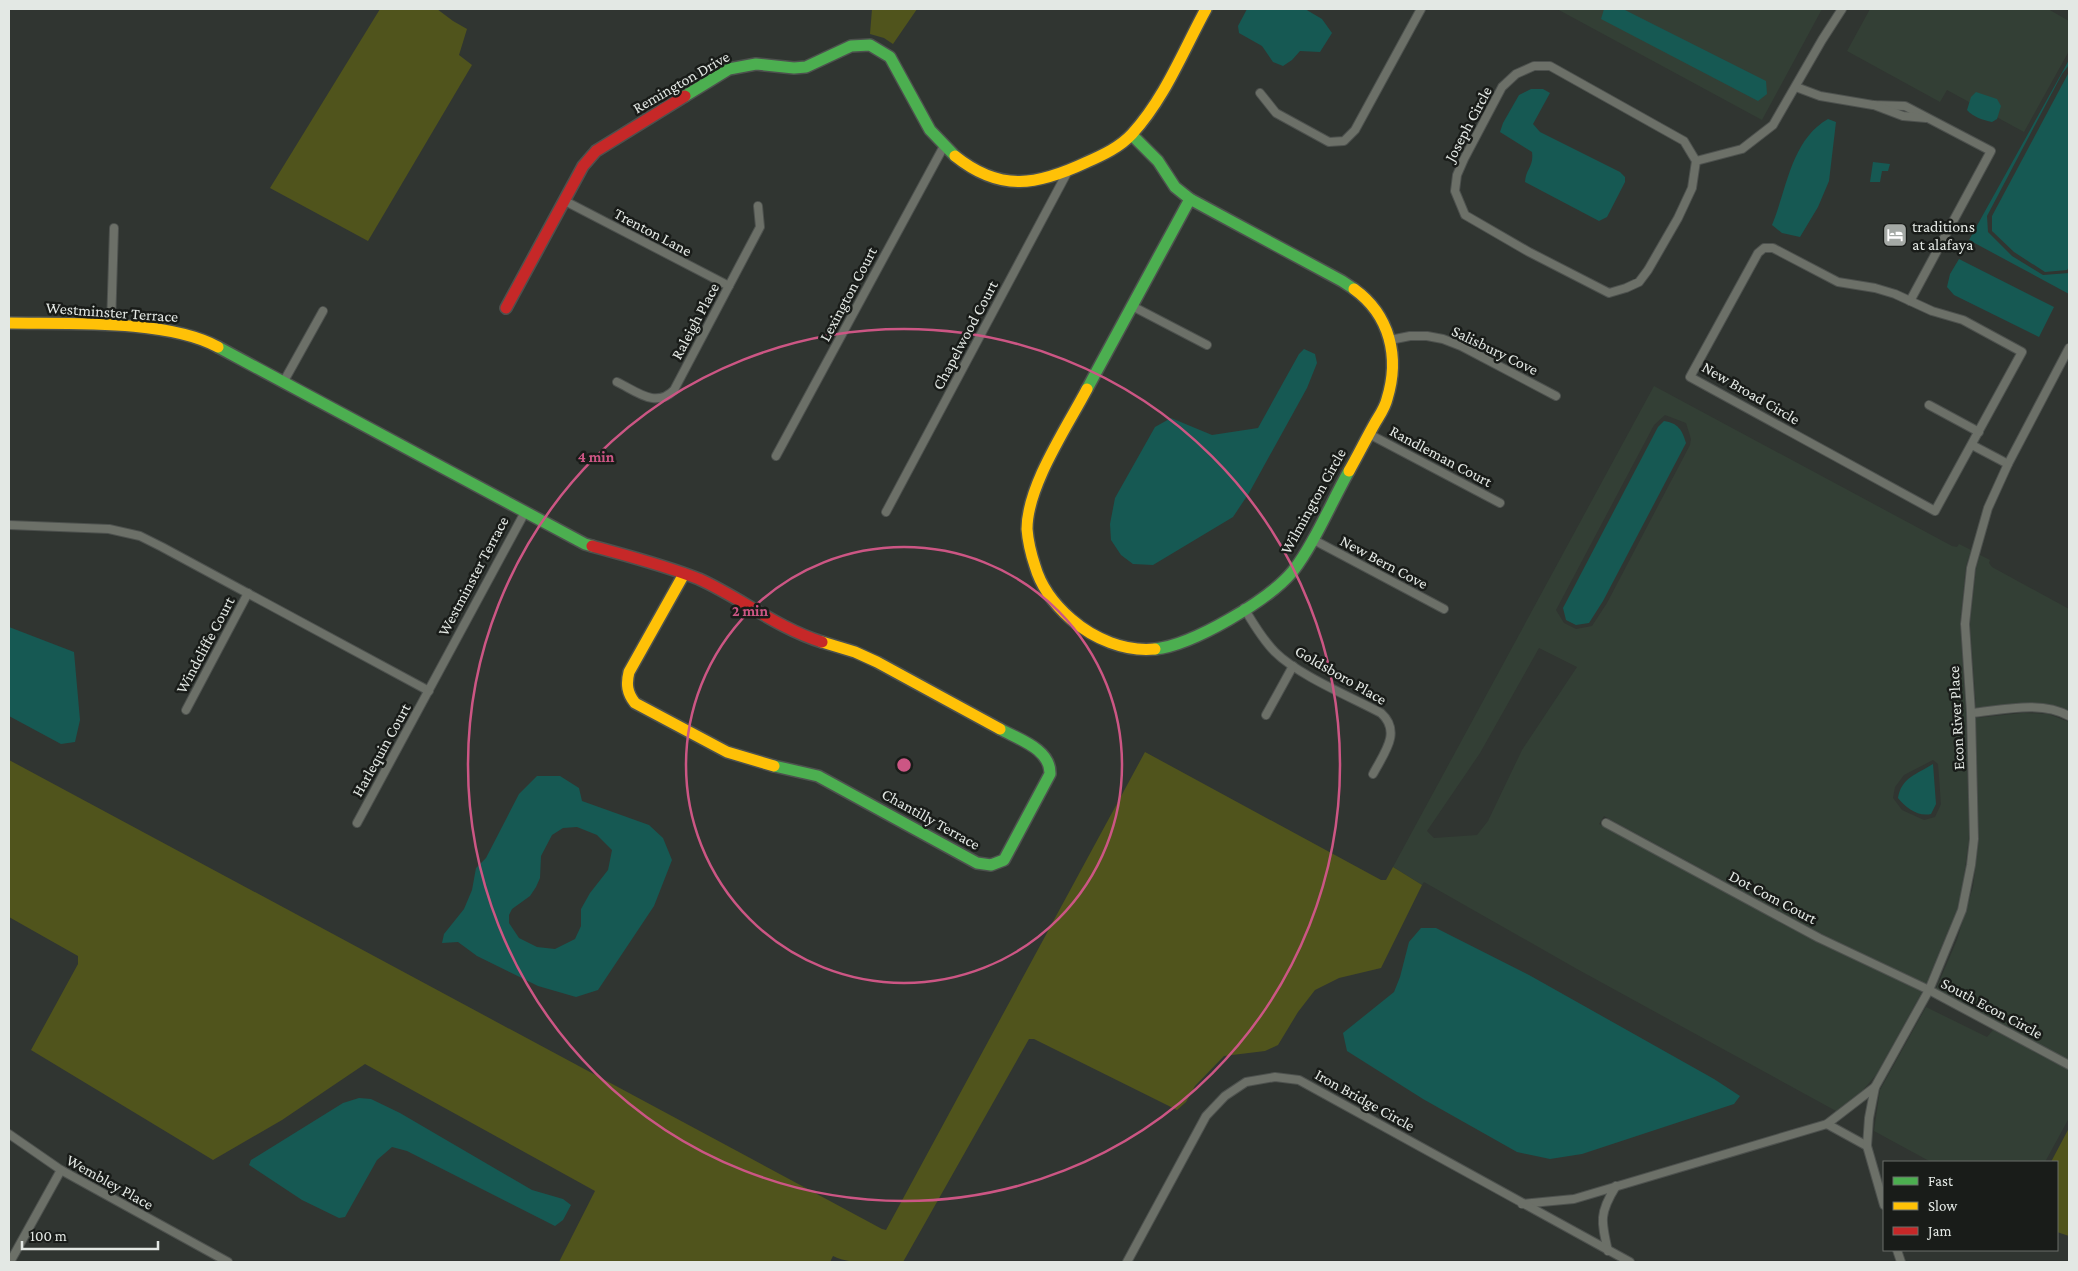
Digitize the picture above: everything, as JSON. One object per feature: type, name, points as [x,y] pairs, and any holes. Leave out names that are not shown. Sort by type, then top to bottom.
[{"type":"street","name":"Remington Drive","points":[[506,308],[583,166],[596,151],[729,69],[745,64],[760,64],[792,69],[820,62],[854,45],[868,44],[880,48],[890,57],[931,131],[961,161],[999,179],[1020,182],[1046,180],[1115,148],[1132,135],[1151,110],[1206,9]]},
{"type":"street","points":[[1260,94],[1276,113],[1329,142],[1344,141],[1356,130],[1421,9]]},
{"type":"street","points":[[1696,161],[1742,148],[1773,126],[1842,9]]},
{"type":"street","name":"Joseph Circle","points":[[1534,66],[1550,66],[1684,141],[1696,161],[1692,188],[1678,218],[1648,270],[1639,282],[1609,293],[1529,252],[1465,215],[1455,191],[1457,175],[1464,158],[1502,87],[1516,74],[1534,66]]},
{"type":"street","points":[[1796,87],[1820,96],[1873,105],[1905,106],[1991,151],[1910,301]]},
{"type":"street","name":"Wilmington Circle","points":[[1132,135],[1158,161],[1175,187],[1190,199],[1362,293],[1384,322],[1394,356],[1392,379],[1387,401],[1300,561],[1288,576],[1276,587],[1196,637],[1172,647],[1144,650],[1120,646],[1091,635],[1071,621],[1054,603],[1043,587],[1034,565],[1028,536],[1029,514],[1034,493],[1043,472],[1190,199]]},
{"type":"street","name":"Lexington Court","points":[[776,456],[944,146]]},
{"type":"street","name":"Chapelwood Court","points":[[886,512],[1068,171]]},
{"type":"street","name":"Trenton Lane","points":[[565,201],[729,286]]},
{"type":"street","name":"Raleigh Place","points":[[617,382],[650,399],[659,400],[674,390],[760,227],[758,206]]},
{"type":"street","points":[[111,326],[114,228]]},
{"type":"street","name":"New Broad Circle","points":[[1764,248],[1773,248],[1838,282],[1875,288],[1910,301],[1963,320],[2022,352],[1935,511],[1690,377],[1758,253],[1764,248]]},
{"type":"street","points":[[1132,306],[1207,345]]},
{"type":"street","points":[[284,381],[323,311]]},
{"type":"street","name":"Westminster Terrace","points":[[9,323],[111,326],[165,330],[187,334],[213,344],[284,381],[525,512],[429,691]]},
{"type":"street","name":"Salisbury Cove","points":[[1390,340],[1410,336],[1427,336],[1443,339],[1461,346],[1556,396]]},
{"type":"street","name":"Econ River Place","points":[[1875,1087],[1929,990],[1952,938],[1968,886],[1974,839],[1971,713],[1965,624],[1971,568],[1988,508],[2008,464],[2069,348]]},
{"type":"street","points":[[1929,405],[1979,432]]},
{"type":"street","name":"Randleman Court","points":[[1369,434],[1500,503]]},
{"type":"street","points":[[1972,445],[2008,464]]},
{"type":"street","name":"Chantilly Terrace","points":[[525,512],[585,544],[684,574],[700,580],[790,630],[806,637],[855,652],[878,662],[1040,751],[1049,761],[1051,771],[1049,778],[1004,860],[994,866],[985,866],[977,863],[818,776],[747,759],[727,752],[635,702],[628,694],[626,684],[629,672],[684,574]]},
{"type":"street","points":[[9,525],[109,529],[140,536],[429,691]]},
{"type":"street","name":"New Bern Cove","points":[[1312,539],[1444,610]]},
{"type":"street","name":"Windcliffe Court","points":[[186,710],[248,593]]},
{"type":"street","name":"Goldsboro Place","points":[[1244,608],[1261,635],[1275,652],[1293,666],[1381,713],[1389,720],[1392,729],[1391,738],[1373,774]]},
{"type":"street","points":[[1266,715],[1293,666]]},
{"type":"street","name":"Harlequin Court","points":[[357,823],[429,691]]},
{"type":"street","points":[[1971,713],[2022,708],[2049,709],[2069,716]]},
{"type":"street","name":"Dot Com Court","points":[[1606,823],[1819,938],[1929,990]]},
{"type":"street","name":"South Econ Circle","points":[[1929,990],[2069,1065]]},
{"type":"street","name":"Iron Bridge Circle","points":[[1127,1262],[1206,1116],[1225,1096],[1246,1082],[1275,1077],[1299,1080],[1630,1262]]},
{"type":"street","points":[[1522,1204],[1574,1199],[1827,1124],[1875,1087]]},
{"type":"street","points":[[1875,1087],[1867,1146],[1883,1202]]},
{"type":"street","points":[[1827,1124],[1867,1146]]},
{"type":"street","name":"Wembley Place","points":[[9,1134],[61,1170],[228,1262]]},
{"type":"street","points":[[10,1262],[61,1170]]},
{"type":"street","points":[[1608,1251],[1602,1223],[1607,1200],[1616,1186]]},
{"type":"shaded area","points":[[1557,9],[1822,9],[1762,120]]},
{"type":"shaded area","points":[[1870,9],[2048,9],[2069,21],[2069,51],[2024,132],[1947,90],[1940,102],[1847,51]]},
{"type":"shaded area","points":[[1654,386],[1952,546],[1957,547],[1959,544],[1971,550],[1966,566],[1960,623],[1966,713],[1969,838],[1963,884],[1957,909],[1926,984],[1822,934],[1604,816],[1599,824],[1817,942],[1922,992],[1876,1075],[1863,1090],[1836,1111],[1577,969],[1424,882],[1422,885],[1393,867]],"holes":[[[1665,415],[1686,423],[1691,439],[1690,445],[1607,603],[1592,626],[1576,629],[1564,623],[1556,610],[1654,425]],[[1539,648],[1577,667],[1522,750],[1488,821],[1477,835],[1434,838],[1427,831],[1480,753]],[[1933,760],[1938,764],[1941,804],[1935,817],[1924,820],[1902,810],[1893,798],[1895,787],[1904,775]]]},
{"type":"shaded area","points":[[1980,555],[1990,560],[1989,563],[1992,567],[2069,609],[2069,711],[2045,704],[2022,703],[1976,708],[1970,624],[1976,569]]},
{"type":"shaded area","points":[[2023,713],[2048,714],[2069,722],[2069,1060],[1936,989],[1957,940],[1973,887],[1979,839],[1976,718]]},
{"type":"shaded area","points":[[1926,1007],[1987,1037],[1993,1030],[2069,1070],[2069,1118],[2046,1161],[1929,1161],[1874,1131],[1880,1090]]},
{"type":"green space","points":[[380,9],[437,9],[467,29],[459,55],[472,65],[368,241],[270,188]]},
{"type":"green space","points":[[872,9],[917,9],[893,44],[884,38],[870,34]]},
{"type":"green space","points":[[1145,752],[1381,880],[1386,880],[1393,867],[1422,885],[1381,968],[1339,978],[1315,990],[1298,1012],[1278,1045],[1265,1051],[1224,1056],[1195,1086],[1186,1102],[1177,1110],[1034,1039],[1029,1039],[903,1262],[858,1262],[833,1256],[830,1262],[559,1262],[595,1191],[365,1064],[282,1120],[213,1160],[31,1050],[78,964],[78,956],[9,917],[9,760],[886,1230]]},
{"type":"green space","points":[[2069,1128],[2069,1236],[2058,1232],[2058,1161],[2052,1161]]},
{"type":"water","points":[[1247,9],[1305,9],[1322,19],[1332,33],[1320,52],[1300,51],[1283,66],[1273,62],[1262,46],[1239,33],[1238,26]]},
{"type":"water","points":[[1604,9],[1623,9],[1766,81],[1767,94],[1758,101],[1601,19]]},
{"type":"water","points":[[2069,60],[2069,65],[2062,74],[1987,216],[1988,232],[2012,256],[2043,275],[2069,273],[2069,294],[1969,240]]},
{"type":"water","points":[[2069,72],[2069,267],[2067,270],[2045,272],[2014,252],[1992,231],[1992,216]]},
{"type":"water","points":[[1531,89],[1543,89],[1550,93],[1533,124],[1540,132],[1620,172],[1625,177],[1625,182],[1607,217],[1599,221],[1525,182],[1532,161],[1532,152],[1500,132],[1519,95]]},
{"type":"water","points":[[1976,92],[1997,99],[2001,106],[1997,119],[1992,122],[1985,120],[1967,110],[1971,97]]},
{"type":"water","points":[[1828,119],[1836,122],[1829,181],[1818,207],[1800,237],[1782,233],[1772,225],[1792,166],[1806,139]]},
{"type":"water","points":[[1873,162],[1890,164],[1888,171],[1882,171],[1880,182],[1870,182]]},
{"type":"water","points":[[1959,259],[2054,307],[2039,337],[1954,295],[1947,287],[1950,274]]},
{"type":"water","points":[[1304,349],[1315,354],[1317,363],[1307,388],[1249,493],[1233,517],[1153,565],[1133,564],[1121,555],[1111,540],[1110,524],[1115,498],[1155,427],[1171,418],[1212,435],[1258,428],[1299,354]]},
{"type":"water","points":[[1664,421],[1673,423],[1679,428],[1686,443],[1603,601],[1589,623],[1576,625],[1566,620],[1563,608],[1658,427]]},
{"type":"water","points":[[9,627],[74,652],[80,720],[75,742],[61,744],[9,716]]},
{"type":"water","points":[[1933,764],[1936,804],[1931,814],[1917,813],[1898,798],[1900,791],[1906,781]]},
{"type":"water","points":[[537,776],[560,776],[579,788],[582,801],[649,825],[663,838],[672,860],[654,906],[598,990],[576,997],[538,986],[477,956],[458,942],[442,943],[444,934],[464,909],[472,890],[476,868],[486,858],[519,794]],"holes":[[[577,827],[597,835],[612,850],[608,870],[590,893],[581,909],[581,926],[575,939],[555,949],[537,947],[519,938],[509,923],[509,915],[512,909],[530,896],[536,887],[540,878],[541,856],[552,835],[563,828]]]},
{"type":"water","points":[[1421,928],[1436,928],[1529,975],[1714,1079],[1740,1096],[1734,1104],[1582,1154],[1550,1159],[1517,1152],[1423,1099],[1347,1051],[1343,1033],[1394,992],[1409,942]]},
{"type":"water","points":[[359,1098],[371,1099],[400,1113],[532,1190],[563,1199],[571,1205],[563,1220],[555,1226],[407,1151],[392,1147],[377,1160],[345,1217],[339,1218],[302,1200],[249,1165],[251,1160],[343,1103]]},
{"type":"traffic: fast","points":[[685,96],[729,69],[756,64],[794,68],[806,67],[851,46],[870,45],[890,57],[930,130],[955,156]]},
{"type":"traffic: fast","points":[[1132,135],[1158,161],[1175,187],[1190,199],[1354,289]]},
{"type":"traffic: fast","points":[[1087,389],[1190,199]]},
{"type":"traffic: fast","points":[[218,347],[585,544],[592,546]]},
{"type":"traffic: fast","points":[[1155,649],[1171,646],[1209,630],[1249,607],[1282,583],[1301,560],[1349,471]]},
{"type":"traffic: fast","points":[[774,766],[818,776],[977,863],[991,865],[1004,860],[1050,774],[1049,765],[1039,751],[1000,729]]},
{"type":"traffic: slow","points":[[955,156],[988,176],[1020,182],[1052,176],[1111,150],[1132,134],[1144,120],[1173,74],[1206,9]]},
{"type":"traffic: slow","points":[[1349,471],[1385,406],[1391,383],[1392,368],[1392,353],[1384,324],[1366,299],[1354,289]]},
{"type":"traffic: slow","points":[[9,323],[145,327],[197,338],[218,347]]},
{"type":"traffic: slow","points":[[1087,389],[1059,439],[1034,494],[1027,529],[1031,552],[1038,574],[1049,595],[1065,614],[1080,626],[1110,643],[1132,648],[1155,649]]},
{"type":"traffic: slow","points":[[684,574],[629,672],[627,684],[630,696],[635,703],[727,752],[774,766]]},
{"type":"traffic: slow","points":[[822,642],[855,652],[877,662],[1000,729]]},
{"type":"traffic: jam","points":[[506,308],[583,166],[596,151],[685,96]]},
{"type":"traffic: jam","points":[[592,546],[659,565],[699,579],[774,621],[822,642]]},
{"type":"place","name":"traditions at alafaya","points":[[1895,235]]}]
